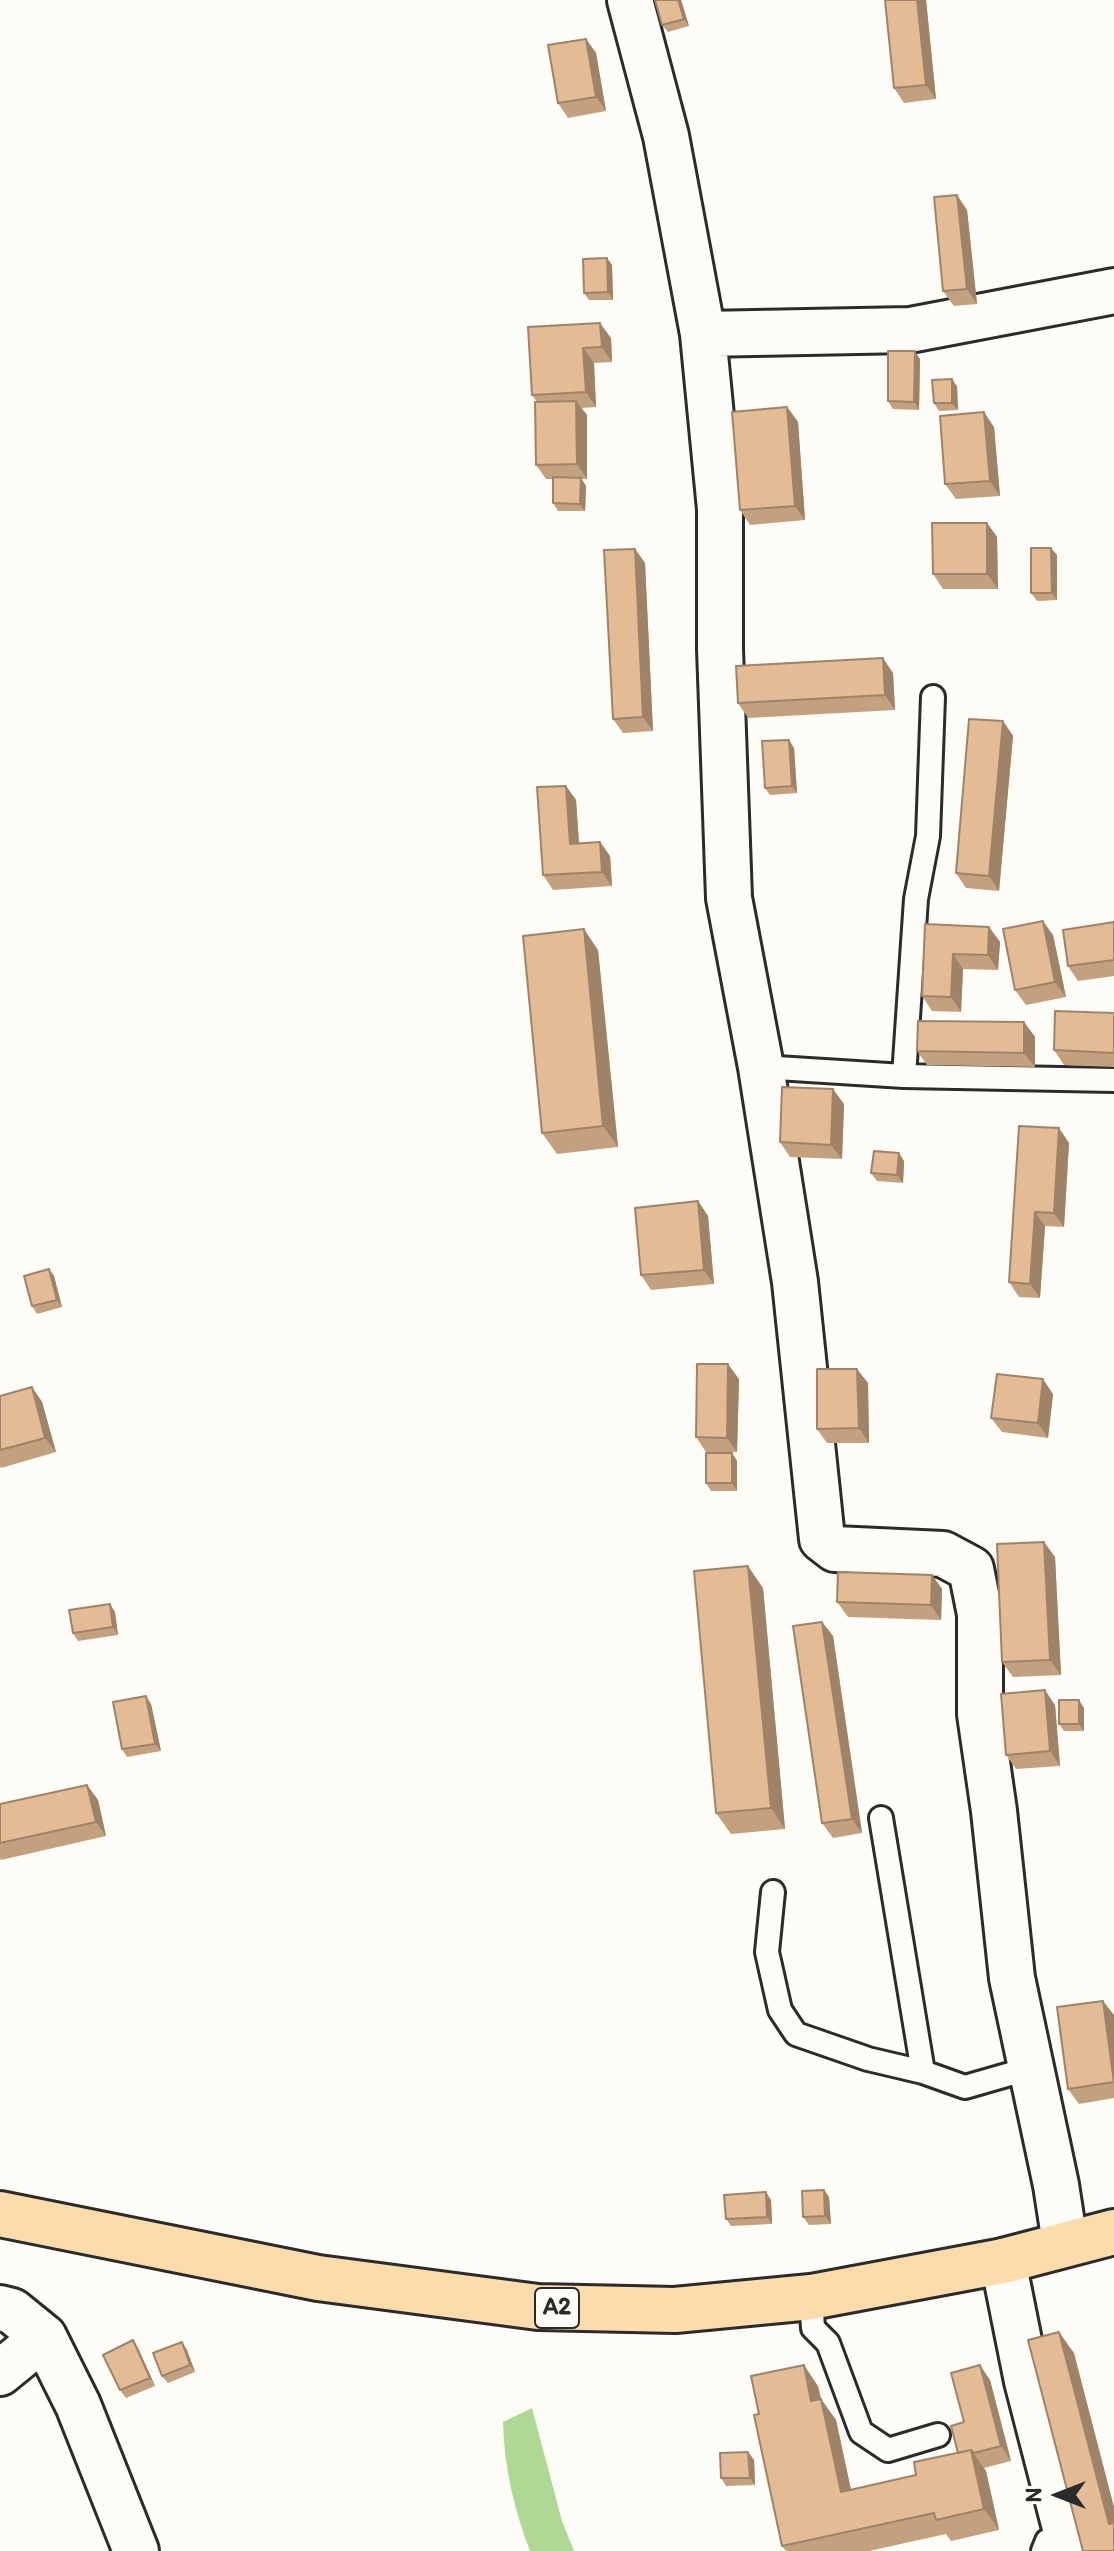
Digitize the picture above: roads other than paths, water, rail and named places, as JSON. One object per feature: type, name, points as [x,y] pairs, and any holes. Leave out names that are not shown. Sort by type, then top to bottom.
[{"type":"main road","name":"A2","points":[[0,2214],[318,2278],[538,2307],[675,2310],[811,2297],[1003,2261],[1114,2232]]},
{"type":"street","points":[[630,0],[666,136],[703,334],[720,509],[720,649],[729,898],[761,1067],[795,1282],[822,1539],[835,1549],[943,1554],[971,1569],[980,1614],[980,1714],[1012,1978],[1056,2185],[1065,2243]]},
{"type":"street","points":[[703,334],[910,330],[1114,291]]},
{"type":"street","points":[[1003,2261],[1060,2545]]},
{"type":"street","points":[[0,2308],[12,2311],[44,2337],[78,2405],[136,2551]]},
{"type":"street","points":[[0,2373],[44,2337]]},
{"type":"lane","points":[[904,1076],[916,899],[928,836],[933,697]]},
{"type":"lane","points":[[761,1067],[904,1076],[1114,1080]]},
{"type":"lane","points":[[881,1818],[923,2072]]},
{"type":"lane","points":[[773,1892],[767,1952],[780,2010],[796,2034],[965,2087],[1031,2068]]},
{"type":"lane","points":[[811,2297],[813,2328],[828,2343],[861,2432],[888,2450],[938,2435]]}]
